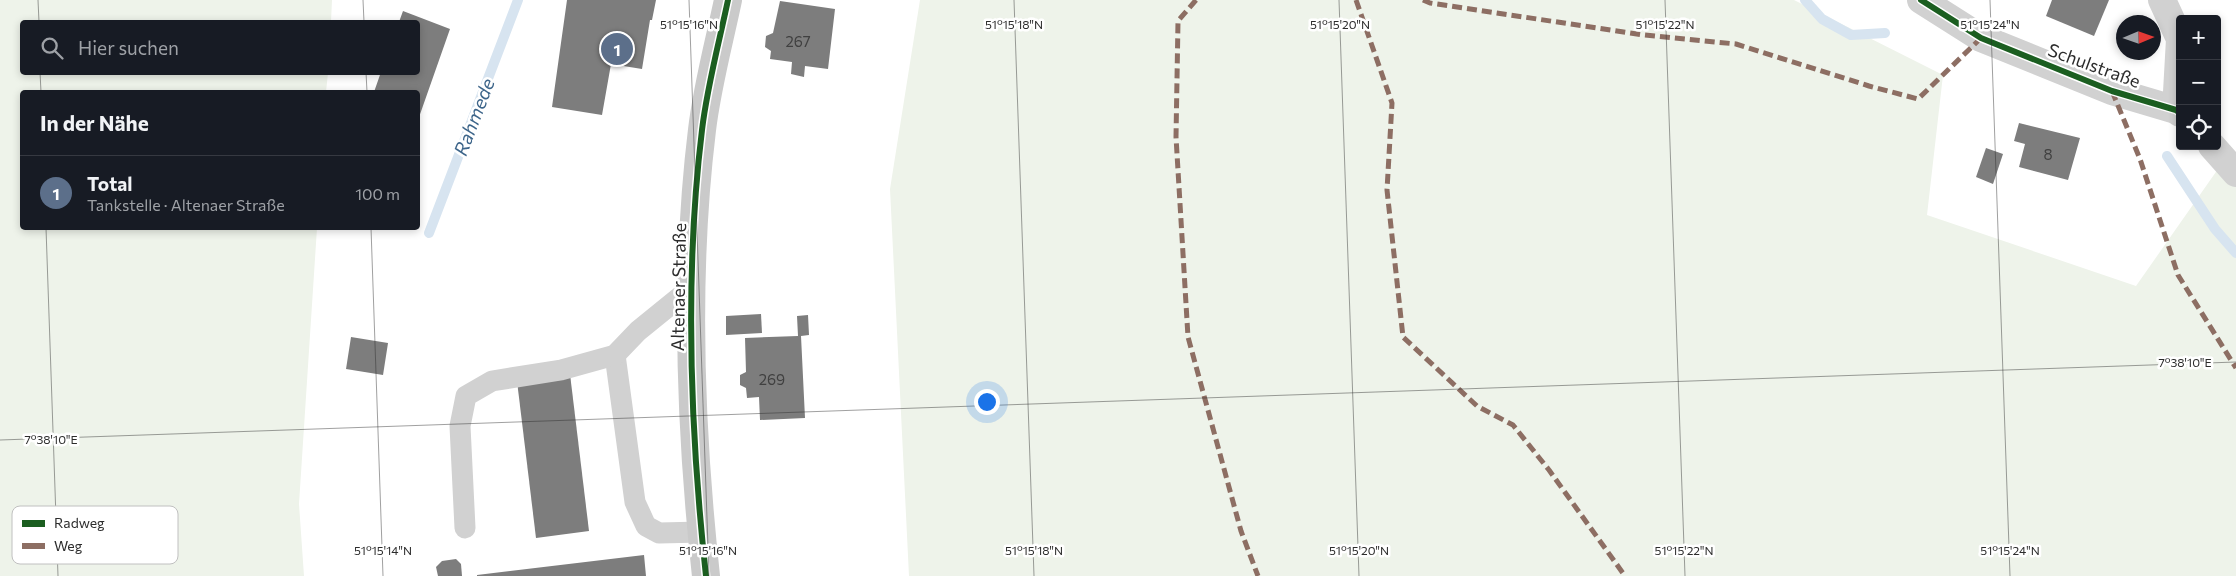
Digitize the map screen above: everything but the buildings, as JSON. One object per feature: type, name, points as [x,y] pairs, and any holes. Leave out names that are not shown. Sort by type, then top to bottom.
[{"type":"main road","name":"Altenaer Straße","points":[[706,576],[692,388],[691,288],[702,129],[728,0]]},
{"type":"street","name":"Schulstraße","points":[[1921,0],[1981,38],[2112,91],[2176,110]]},
{"type":"street","points":[[2162,0],[2180,39],[2178,105]]},
{"type":"street","points":[[2216,150],[2236,172]]},
{"type":"lane","points":[[465,528],[460,426],[466,396],[492,381],[561,370],[615,355],[638,331],[691,288]]},
{"type":"lane","points":[[615,355],[635,502],[646,526],[659,533],[702,532]]},
{"type":"shaded area","points":[[0,0],[332,0],[331,20],[20,20],[20,75],[328,75],[326,90],[20,90],[20,230],[317,230],[299,504],[304,576],[0,576]]},
{"type":"shaded area","points":[[920,0],[1794,0],[1943,75],[1927,215],[2136,286],[2225,159],[2236,152],[2236,576],[909,576],[890,189]]},
{"type":"waterway","name":"Rahmede","points":[[429,233],[518,0]]},
{"type":"waterway","points":[[1805,0],[1822,19],[1851,35],[1885,33]]},
{"type":"waterway","points":[[2167,156],[2215,229],[2236,253]]},
{"type":"marked path","points":[[1196,0],[1178,21],[1176,137],[1188,337],[1241,531],[1258,576]]},
{"type":"marked path","points":[[1356,0],[1392,103],[1387,190],[1403,337],[1477,406],[1513,425],[1549,470],[1625,576]]},
{"type":"marked path","points":[[1423,0],[1430,3],[1644,35],[1736,44],[1869,86],[1918,99],[1981,38]]},
{"type":"marked path","points":[[2112,91],[2140,159],[2178,275],[2236,368]]},
{"type":"cycle path","points":[[706,576],[700,521],[693,409],[691,353],[693,241],[696,185],[704,114],[728,0]]},
{"type":"cycle path","points":[[1921,0],[1981,38],[2112,91],[2176,110]]},
{"type":"place","name":"Total","points":[[617,49]]}]
